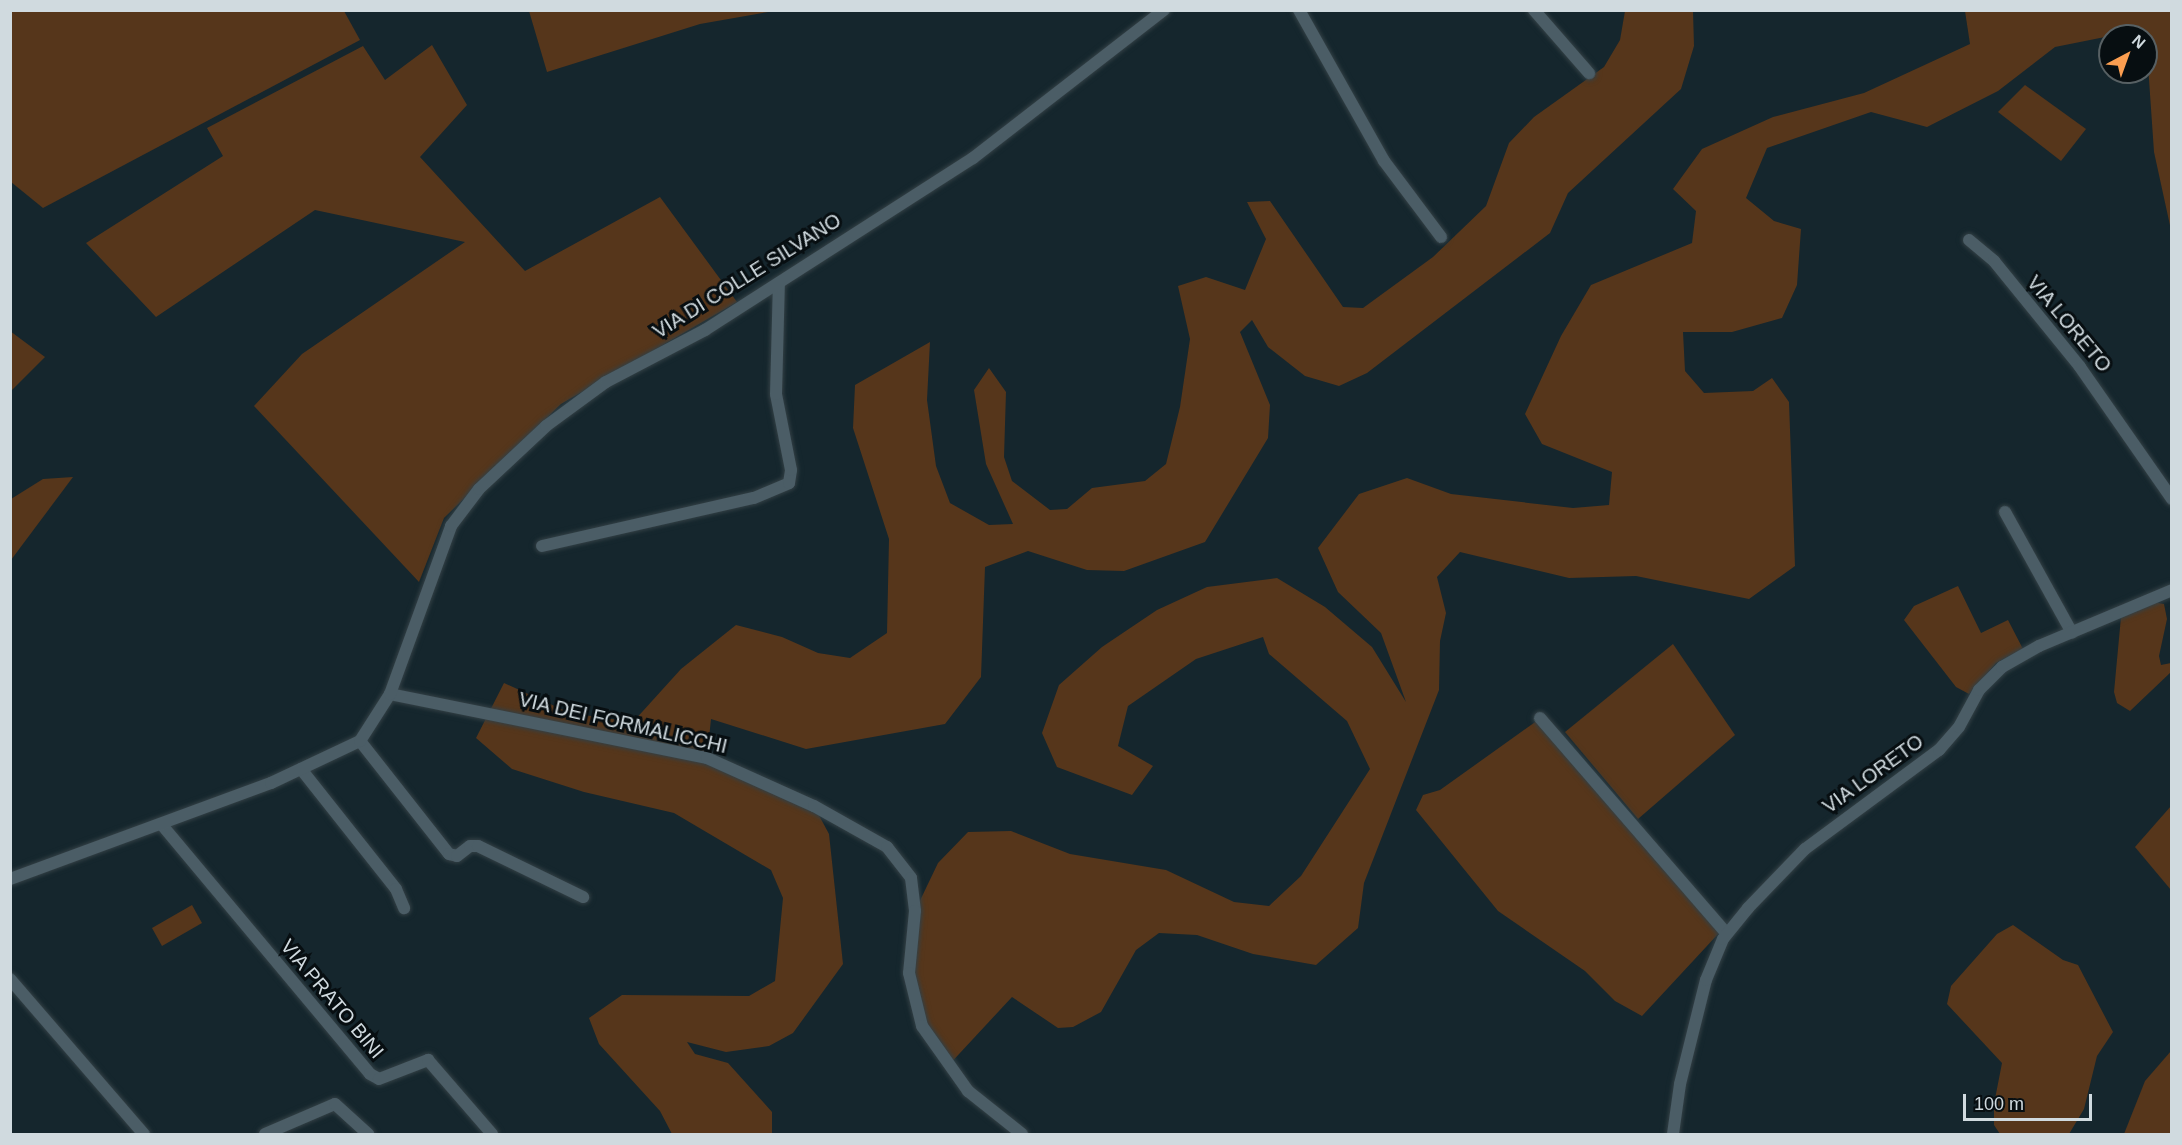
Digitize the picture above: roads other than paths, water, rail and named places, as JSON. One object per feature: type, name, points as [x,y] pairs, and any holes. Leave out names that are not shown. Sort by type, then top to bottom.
[{"type":"street","name":"VIA DI COLLE SILVANO","points":[[390,694],[439,551],[456,518],[479,489],[592,390],[692,338],[981,153],[1164,10]]},
{"type":"street","points":[[1299,10],[1387,166],[1441,237]]},
{"type":"street","points":[[1534,10],[1589,73]]},
{"type":"street","name":"VIA LORETO","points":[[1969,240],[1994,261],[2080,367],[2172,499]]},
{"type":"street","points":[[542,546],[754,498],[789,483],[791,470],[776,394],[779,283]]},
{"type":"street","points":[[2005,512],[2072,633]]},
{"type":"street","name":"VIA LORETO","points":[[1673,1134],[1699,1002],[1726,933],[1805,849],[1938,750],[1959,727],[1979,690],[1998,671],[2072,633],[2172,590]]},
{"type":"street","points":[[10,879],[162,825],[301,769],[360,741],[390,694]]},
{"type":"street","name":"VIA DEI FORMALICCHI","points":[[390,694],[707,758],[814,806],[887,847],[911,878],[915,911],[909,973],[922,1026],[968,1091],[1022,1134]]},
{"type":"street","points":[[1540,718],[1726,933]]},
{"type":"street","points":[[360,741],[449,854],[457,856],[470,846],[478,846],[583,897]]},
{"type":"street","points":[[301,769],[398,891],[405,908]]},
{"type":"street","name":"VIA PRATO BINI","points":[[162,825],[370,1074],[379,1078],[428,1060],[492,1134]]},
{"type":"street","points":[[10,979],[144,1134]]},
{"type":"street","points":[[265,1134],[335,1104],[368,1134]]}]
